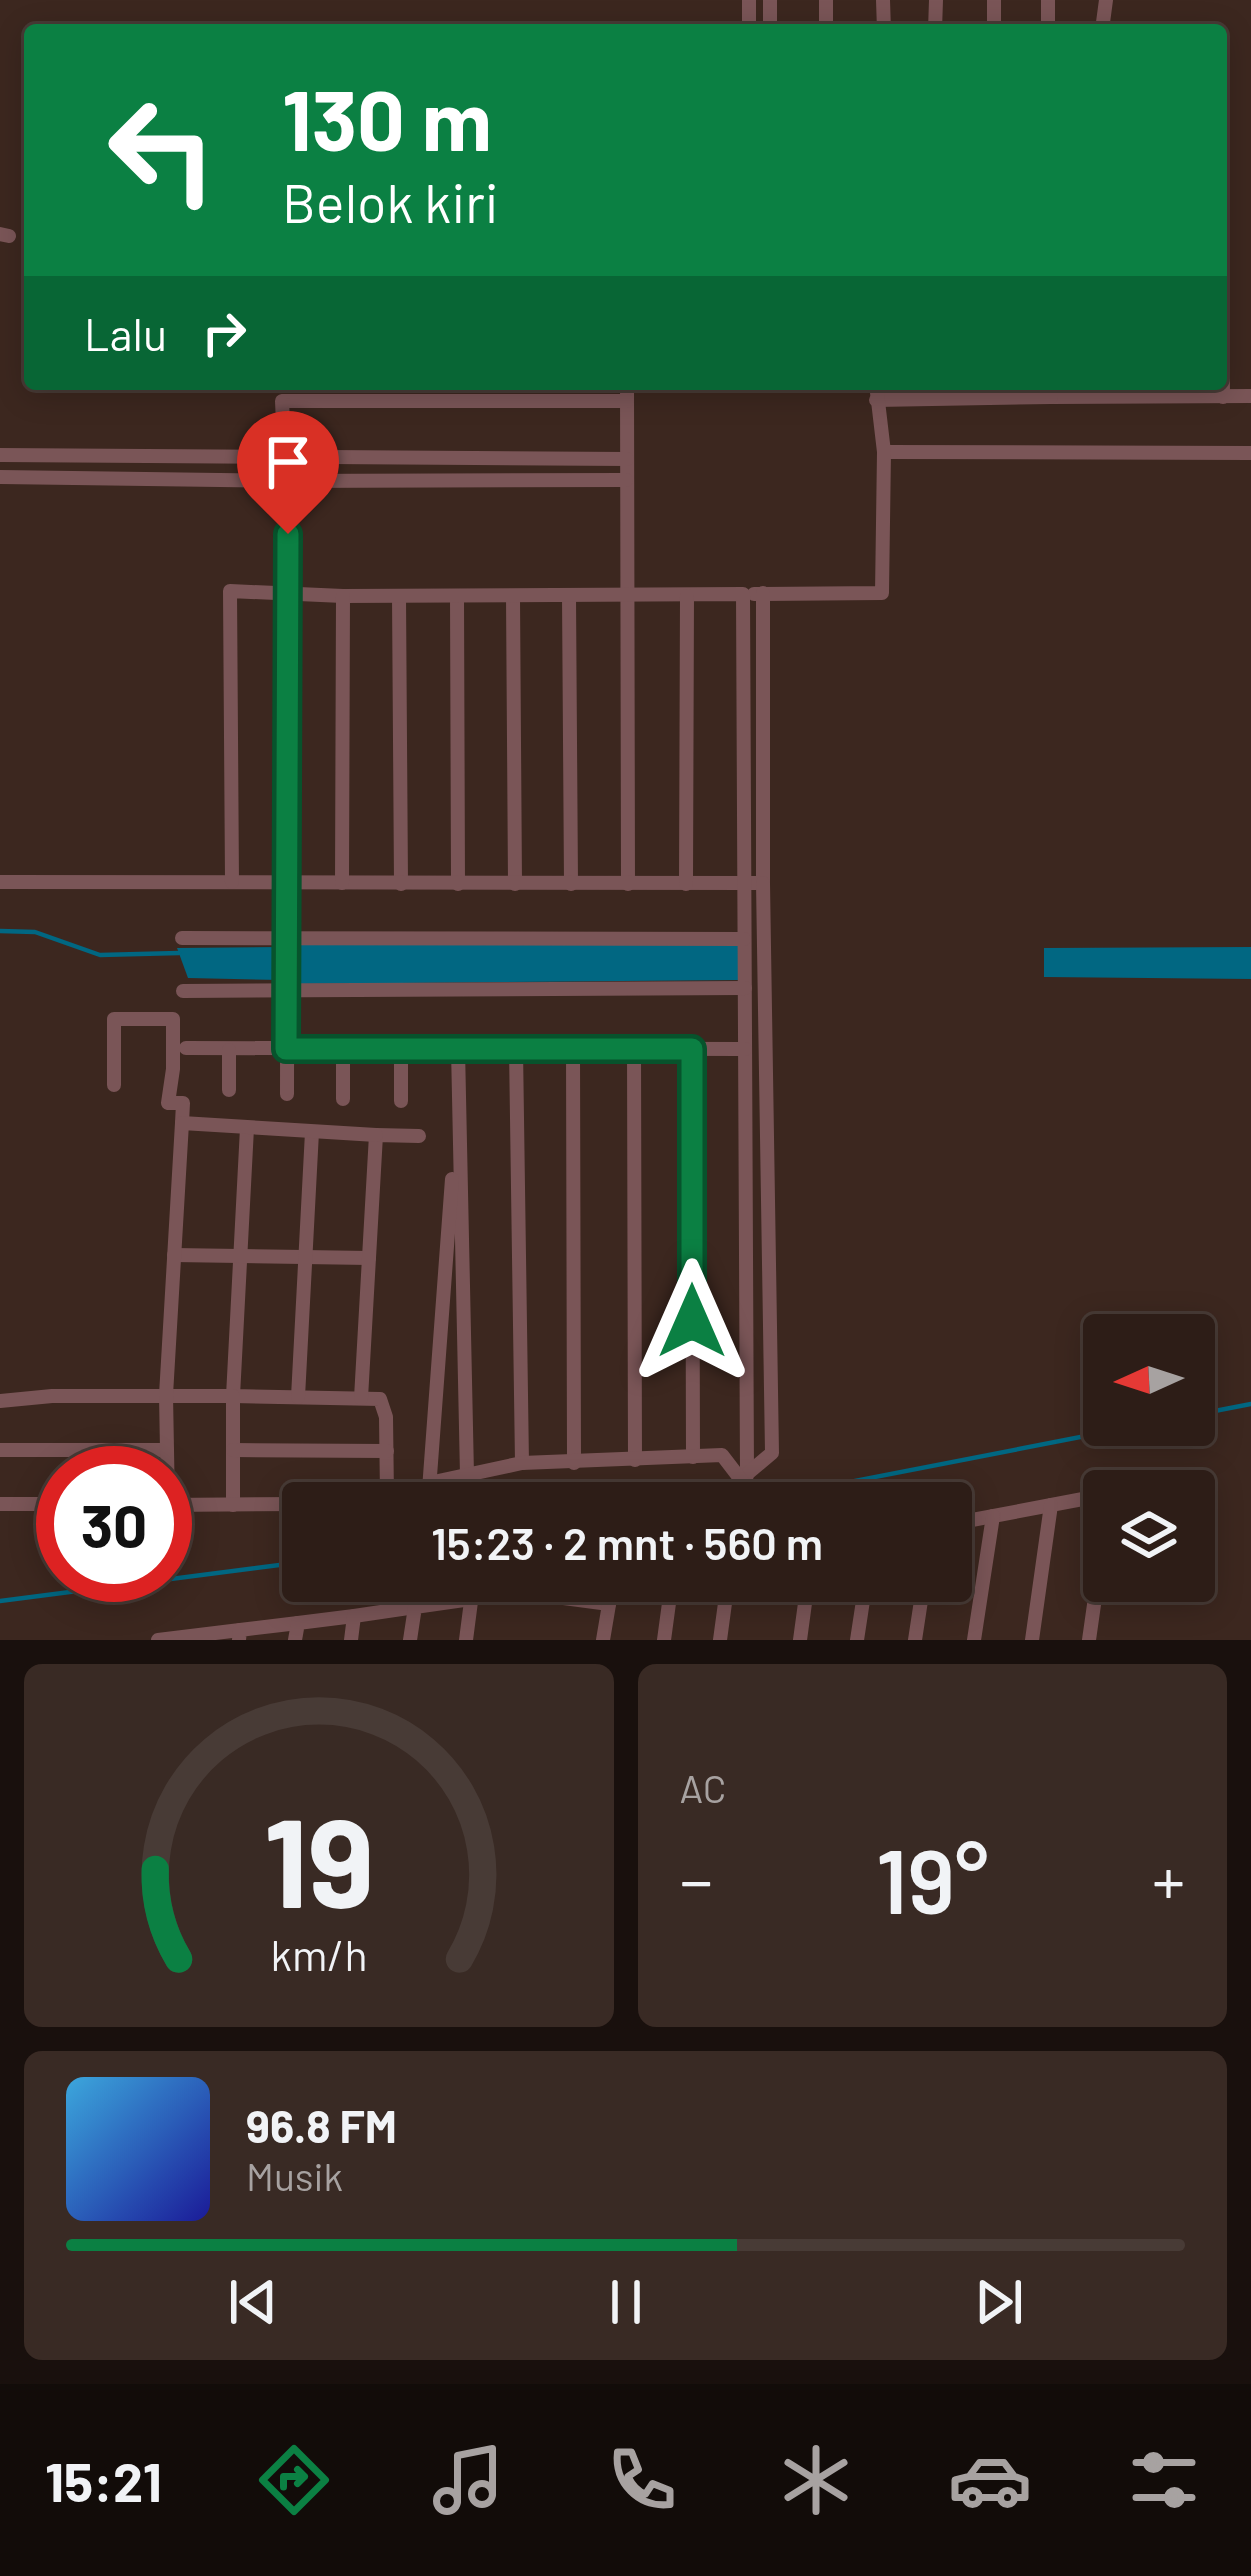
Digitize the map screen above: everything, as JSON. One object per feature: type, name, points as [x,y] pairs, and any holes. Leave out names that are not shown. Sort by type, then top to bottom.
[{"type":"street","points":[[282,390],[287,1094]]},
{"type":"street","points":[[627,390],[628,884]]},
{"type":"street","points":[[1223,390],[1223,397]]},
{"type":"street","points":[[232,882],[230,591],[457,597],[882,593],[884,452],[876,392],[1162,391],[1251,396]]},
{"type":"street","points":[[282,401],[627,401]]},
{"type":"street","points":[[884,452],[1251,453]]},
{"type":"street","points":[[0,455],[627,459]]},
{"type":"street","points":[[0,477],[626,480]]},
{"type":"street","points":[[749,1482],[772,1453],[763,593]]},
{"type":"street","points":[[742,594],[744,1482]]},
{"type":"street","points":[[342,884],[343,596]]},
{"type":"street","points":[[399,596],[401,884]]},
{"type":"street","points":[[513,596],[515,884]]},
{"type":"street","points":[[569,596],[571,884]]},
{"type":"street","points":[[686,884],[687,596]]},
{"type":"street","points":[[457,597],[458,884]]},
{"type":"street","points":[[0,883],[763,883]]},
{"type":"street","points":[[182,938],[744,939]]},
{"type":"street","points":[[183,991],[745,988]]},
{"type":"street","points":[[114,1085],[114,1018],[173,1019],[168,1103],[182,1103],[182,1124],[167,1446]]},
{"type":"street","points":[[187,1048],[745,1049]]},
{"type":"street","points":[[343,1049],[343,1100]]},
{"type":"street","points":[[400,1049],[401,1101]]},
{"type":"street","points":[[458,1049],[467,1475]]},
{"type":"street","points":[[516,1049],[522,1463]]},
{"type":"street","points":[[573,1049],[574,1463]]},
{"type":"street","points":[[634,1049],[635,1460]]},
{"type":"street","points":[[692,1049],[692,1457]]},
{"type":"street","points":[[229,1050],[229,1090]]},
{"type":"street","points":[[429,1482],[458,1100]]},
{"type":"street","points":[[182,1124],[419,1136]]},
{"type":"street","points":[[233,1505],[233,1396],[247,1128]]},
{"type":"street","points":[[298,1396],[313,1132]]},
{"type":"street","points":[[361,1397],[376,1136]]},
{"type":"street","points":[[175,1255],[369,1258]]},
{"type":"street","points":[[0,1401],[166,1394],[380,1399],[385,1406],[387,1482]]},
{"type":"street","points":[[0,1450],[36,1450]]},
{"type":"street","points":[[233,1450],[387,1450]]},
{"type":"street","points":[[434,1482],[522,1463],[722,1455],[739,1482]]},
{"type":"street","points":[[972,1520],[1083,1499]]},
{"type":"street","points":[[0,1504],[36,1504]]},
{"type":"street","points":[[192,1505],[282,1504]]},
{"type":"street","points":[[1032,1640],[1051,1505]]},
{"type":"street","points":[[974,1640],[993,1516]]},
{"type":"street","points":[[158,1640],[240,1635],[450,1602]]},
{"type":"street","points":[[466,1640],[471,1602]]},
{"type":"street","points":[[594,1602],[609,1604],[603,1640]]},
{"type":"street","points":[[664,1640],[669,1602]]},
{"type":"street","points":[[720,1640],[725,1602]]},
{"type":"street","points":[[800,1640],[805,1602]]},
{"type":"street","points":[[857,1640],[863,1602]]},
{"type":"street","points":[[915,1640],[920,1602]]},
{"type":"street","points":[[1089,1640],[1094,1602]]},
{"type":"street","points":[[410,1640],[415,1607]]},
{"type":"street","points":[[351,1640],[354,1616]]},
{"type":"street","points":[[295,1640],[298,1623]]},
{"type":"water","points":[[296,943],[740,944],[740,980],[295,984]]},
{"type":"water","points":[[279,947],[281,980],[188,978],[177,948]]},
{"type":"water","points":[[1251,947],[1251,979],[1044,977],[1044,948]]},
{"type":"waterway","points":[[0,931],[35,932],[100,955],[179,953]]},
{"type":"waterway","points":[[1215,1411],[1251,1404]]},
{"type":"waterway","points":[[850,1482],[1083,1437]]},
{"type":"waterway","points":[[0,1601],[282,1565]]},
{"type":"route","points":[[288,534],[286,1049],[692,1049],[692,1321]]}]
